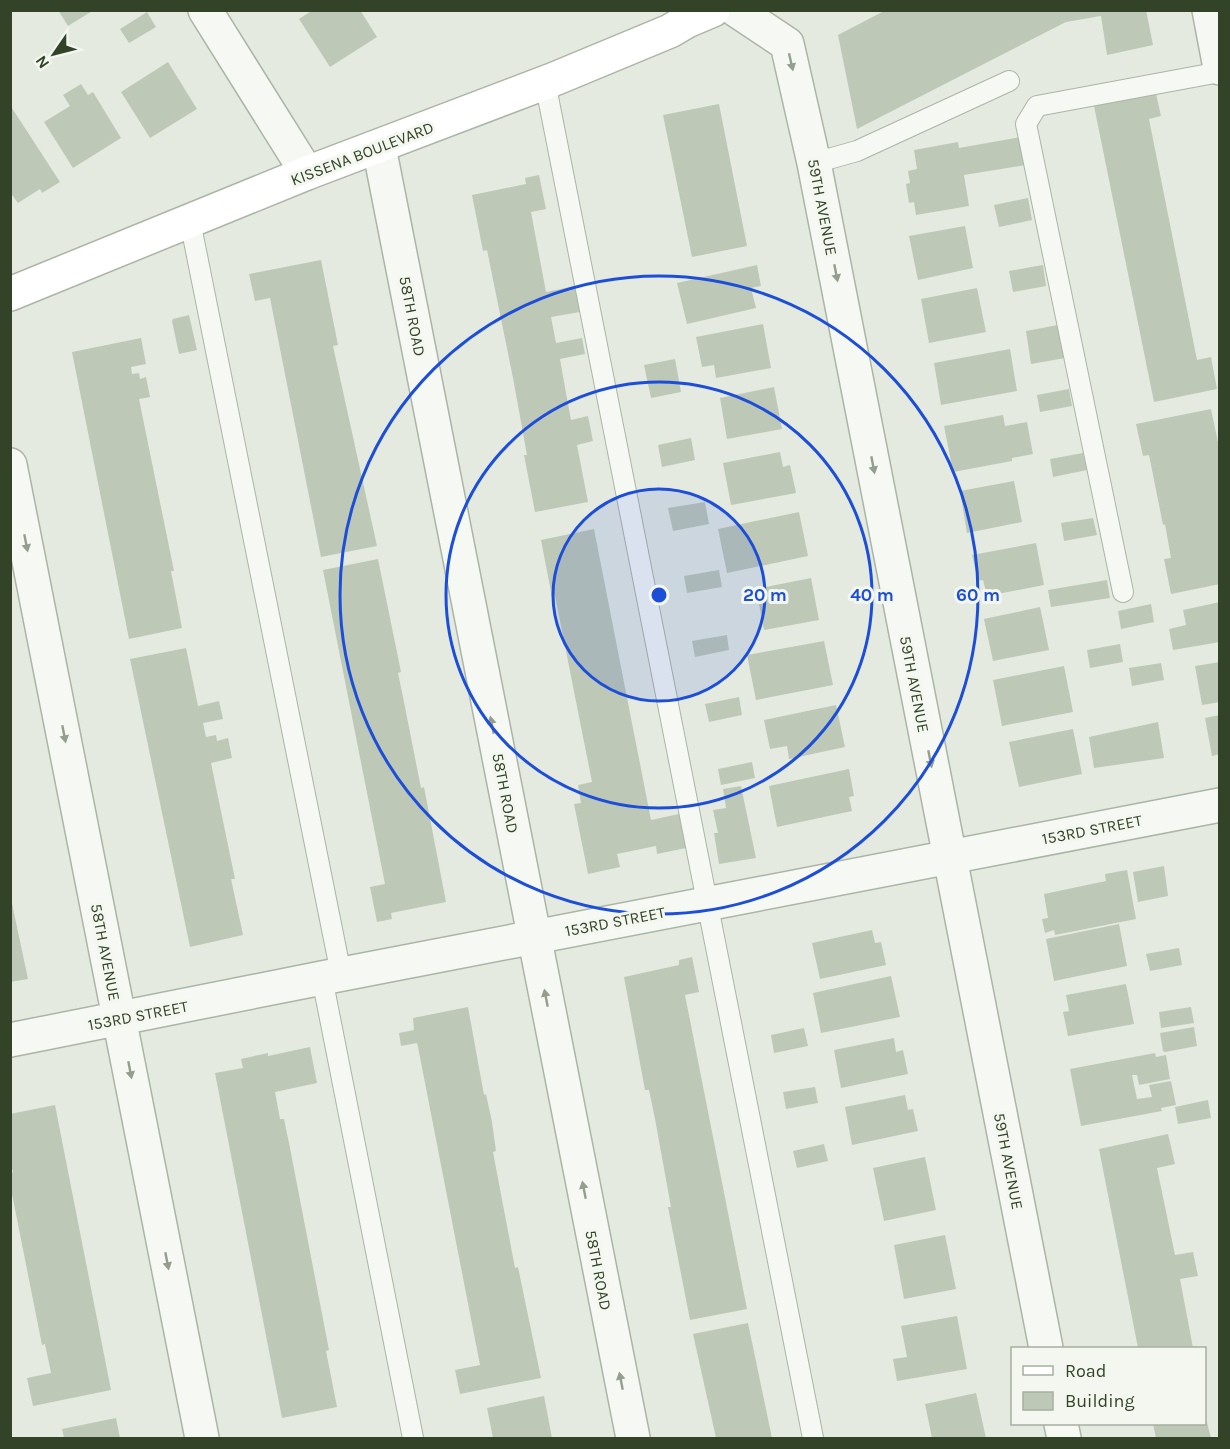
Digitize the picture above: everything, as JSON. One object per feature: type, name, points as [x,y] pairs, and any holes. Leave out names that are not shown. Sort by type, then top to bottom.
[{"type":"main road","name":"KISSENA BOULEVARD","points":[[10,294],[307,173],[545,82],[670,31],[713,10]]},
{"type":"street","points":[[205,10],[307,173]]},
{"type":"street","name":"59TH AVENUE","points":[[736,10],[787,44],[814,163],[1046,1347]]},
{"type":"street","points":[[1209,10],[1220,70]]},
{"type":"street","name":"58TH ROAD","points":[[379,147],[633,1438]]},
{"type":"street","name":"58TH AVENUE","points":[[10,465],[202,1438]]},
{"type":"street","name":"153RD STREET","points":[[10,1040],[1220,805]]},
{"type":"lane","points":[[1123,592],[1026,124],[1037,106],[1220,70]]},
{"type":"lane","points":[[814,163],[857,151],[1009,81]]},
{"type":"lane","points":[[545,82],[813,1438]]},
{"type":"lane","points":[[190,221],[331,976],[413,1438]]},
{"type":"building","points":[[58,10],[94,10],[68,26]]},
{"type":"building","points":[[313,10],[360,10],[377,37],[330,67],[299,19]]},
{"type":"building","points":[[886,10],[1146,10],[1153,45],[1107,55],[1101,16],[1066,22],[857,129],[838,35]]},
{"type":"building","points":[[147,12],[156,27],[129,43],[120,29]]},
{"type":"building","points":[[168,62],[197,109],[150,138],[121,92]]},
{"type":"building","points":[[81,84],[88,95],[93,92],[121,138],[73,168],[44,122],[70,106],[63,95]]},
{"type":"building","points":[[1155,89],[1161,116],[1149,119],[1197,360],[1211,357],[1217,389],[1154,402],[1093,101]]},
{"type":"building","points":[[719,104],[747,246],[692,257],[663,115]]},
{"type":"building","points":[[10,105],[60,182],[42,193],[40,189],[18,203],[10,192]]},
{"type":"building","points":[[1021,137],[1026,165],[964,175],[969,206],[916,215],[914,202],[909,203],[906,184],[910,183],[908,171],[917,169],[914,150],[958,142],[959,148]]},
{"type":"building","points":[[539,175],[546,209],[531,212],[546,292],[575,286],[580,312],[551,317],[556,343],[582,338],[585,354],[560,359],[571,420],[588,416],[593,441],[577,445],[588,502],[535,512],[513,378],[487,250],[483,251],[472,195],[526,184],[525,178]]},
{"type":"building","points":[[1028,198],[1032,220],[999,227],[994,205]]},
{"type":"building","points":[[965,226],[973,268],[918,280],[909,236]]},
{"type":"building","points":[[321,260],[338,345],[333,346],[377,546],[321,557],[270,298],[255,301],[249,274]]},
{"type":"building","points":[[757,265],[761,286],[751,288],[756,308],[687,324],[677,283]]},
{"type":"building","points":[[1043,265],[1046,286],[1013,292],[1009,271]]},
{"type":"building","points":[[977,288],[986,332],[929,343],[921,299]]},
{"type":"building","points":[[189,315],[197,350],[179,354],[172,321]]},
{"type":"building","points":[[763,324],[771,368],[716,378],[714,365],[702,367],[696,337]]},
{"type":"building","points":[[1058,325],[1065,358],[1031,364],[1026,331]]},
{"type":"building","points":[[141,338],[146,364],[131,367],[132,374],[139,373],[140,379],[146,377],[150,397],[139,399],[174,571],[171,571],[182,628],[129,639],[72,352]]},
{"type":"building","points":[[1010,349],[1017,391],[941,405],[934,363]]},
{"type":"building","points":[[675,359],[681,392],[651,398],[644,365]]},
{"type":"building","points":[[774,387],[782,429],[727,439],[720,398]]},
{"type":"building","points":[[1069,389],[1072,406],[1040,412],[1037,395]]},
{"type":"building","points":[[1211,409],[1220,452],[1220,584],[1171,594],[1164,559],[1171,558],[1165,524],[1163,525],[1149,455],[1143,456],[1136,424]]},
{"type":"building","points":[[1003,415],[1005,426],[1027,422],[1033,454],[1012,458],[1012,461],[953,472],[944,426]]},
{"type":"building","points":[[691,438],[695,460],[662,467],[658,445]]},
{"type":"building","points":[[780,452],[783,467],[790,465],[796,493],[731,505],[723,463]]},
{"type":"building","points":[[1083,453],[1087,470],[1053,477],[1050,459]]},
{"type":"building","points":[[1014,481],[1022,522],[967,533],[960,491]]},
{"type":"building","points":[[705,502],[709,524],[673,531],[668,508]]},
{"type":"building","points":[[799,512],[808,556],[727,573],[718,529]]},
{"type":"building","points":[[1093,518],[1097,535],[1064,541],[1061,523]]},
{"type":"building","points":[[594,529],[651,820],[679,814],[686,848],[657,854],[656,846],[617,854],[620,867],[588,874],[574,804],[581,803],[578,785],[592,782],[555,596],[552,597],[541,540]]},
{"type":"building","points":[[1036,543],[1044,585],[987,596],[983,580],[978,581],[972,555]]},
{"type":"building","points":[[378,559],[401,672],[398,673],[421,788],[424,787],[446,902],[391,913],[392,919],[377,922],[370,887],[385,884],[323,570]]},
{"type":"building","points":[[719,570],[722,587],[687,593],[684,576]]},
{"type":"building","points":[[811,578],[819,620],[764,630],[756,589]]},
{"type":"building","points":[[1107,580],[1110,598],[1051,607],[1048,590]]},
{"type":"building","points":[[1220,602],[1220,642],[1173,650],[1169,629],[1186,625],[1183,610]]},
{"type":"building","points":[[1151,604],[1154,622],[1121,629],[1118,611]]},
{"type":"building","points":[[1040,607],[1049,650],[993,661],[984,619]]},
{"type":"building","points":[[727,635],[729,650],[695,657],[692,641]]},
{"type":"building","points":[[824,641],[833,685],[756,700],[747,655]]},
{"type":"building","points":[[1120,644],[1123,662],[1090,668],[1087,650]]},
{"type":"building","points":[[186,648],[198,706],[219,701],[223,719],[203,723],[206,737],[216,735],[217,741],[228,738],[232,758],[211,763],[235,879],[231,879],[243,935],[190,947],[130,659]]},
{"type":"building","points":[[1220,662],[1220,702],[1202,705],[1195,666]]},
{"type":"building","points":[[1161,663],[1164,680],[1132,686],[1129,668]]},
{"type":"building","points":[[1064,666],[1073,712],[1002,726],[993,680]]},
{"type":"building","points":[[739,697],[742,715],[709,722],[705,704]]},
{"type":"building","points":[[836,705],[845,747],[789,759],[787,746],[770,749],[764,720]]},
{"type":"building","points":[[1220,715],[1220,754],[1212,756],[1205,718]]},
{"type":"building","points":[[1158,722],[1164,758],[1094,768],[1089,737]]},
{"type":"building","points":[[1073,729],[1082,774],[1019,787],[1009,742]]},
{"type":"building","points":[[752,762],[755,778],[721,785],[718,769]]},
{"type":"building","points":[[849,769],[854,796],[849,797],[852,811],[777,827],[769,786]]},
{"type":"building","points":[[741,786],[756,858],[719,864],[714,833],[718,833],[713,810],[726,808],[723,789]]},
{"type":"building","points":[[1164,866],[1168,896],[1138,902],[1133,872]]},
{"type":"building","points":[[1127,870],[1136,919],[1055,935],[1054,930],[1045,933],[1042,919],[1048,918],[1044,894],[1106,881],[1105,874]]},
{"type":"building","points":[[10,894],[28,979],[10,982]]},
{"type":"building","points":[[1119,924],[1127,966],[1054,981],[1046,939]]},
{"type":"building","points":[[872,930],[875,943],[881,942],[886,965],[820,979],[812,943]]},
{"type":"building","points":[[1179,948],[1182,965],[1150,971],[1146,954]]},
{"type":"building","points":[[692,957],[699,992],[685,995],[747,1309],[690,1320],[668,1207],[671,1207],[655,1119],[649,1090],[645,1090],[624,977],[679,965],[679,960]]},
{"type":"building","points":[[891,976],[900,1017],[821,1033],[813,993]]},
{"type":"building","points":[[1126,984],[1134,1024],[1068,1036],[1063,1012],[1069,1011],[1066,995]]},
{"type":"building","points":[[468,1007],[484,1095],[486,1094],[492,1122],[496,1151],[493,1152],[515,1268],[518,1267],[541,1378],[460,1394],[455,1370],[480,1365],[418,1047],[417,1043],[401,1046],[399,1033],[414,1030],[413,1018]]},
{"type":"building","points":[[1191,1007],[1194,1023],[1161,1028],[1159,1012]]},
{"type":"building","points":[[1194,1027],[1197,1046],[1163,1051],[1160,1033]]},
{"type":"building","points":[[804,1028],[808,1046],[774,1053],[771,1035]]},
{"type":"building","points":[[894,1038],[896,1052],[903,1050],[908,1074],[841,1088],[834,1050]]},
{"type":"building","points":[[310,1047],[317,1083],[275,1092],[280,1119],[284,1119],[290,1148],[329,1350],[326,1351],[337,1407],[282,1418],[215,1073],[243,1068],[241,1059]]},
{"type":"building","points":[[1155,1053],[1156,1057],[1166,1055],[1170,1079],[1139,1085],[1137,1075],[1132,1075],[1137,1099],[1152,1097],[1149,1085],[1171,1081],[1176,1105],[1161,1108],[1162,1111],[1081,1126],[1070,1069]]},
{"type":"building","points":[[815,1087],[818,1103],[786,1109],[783,1092]]},
{"type":"building","points":[[905,1095],[908,1110],[913,1109],[918,1131],[852,1145],[845,1107]]},
{"type":"building","points":[[1208,1100],[1211,1118],[1178,1124],[1175,1107]]},
{"type":"building","points":[[55,1105],[111,1390],[33,1406],[27,1378],[51,1373],[45,1344],[42,1345],[10,1184],[10,1173],[13,1172],[10,1161],[10,1114]]},
{"type":"building","points":[[1168,1134],[1175,1164],[1157,1168],[1175,1255],[1193,1252],[1198,1276],[1180,1279],[1193,1347],[1138,1347],[1099,1149]]},
{"type":"building","points":[[824,1144],[828,1161],[797,1168],[793,1151]]},
{"type":"building","points":[[925,1157],[936,1210],[884,1221],[873,1168]]},
{"type":"building","points":[[945,1235],[956,1289],[904,1299],[894,1245]]},
{"type":"building","points":[[957,1316],[967,1369],[897,1381],[893,1359],[907,1357],[901,1326]]},
{"type":"building","points":[[748,1323],[772,1438],[716,1438],[693,1334]]},
{"type":"building","points":[[976,1393],[986,1438],[932,1438],[925,1404]]},
{"type":"building","points":[[544,1396],[552,1438],[493,1438],[487,1408]]},
{"type":"building","points":[[116,1418],[120,1438],[64,1438],[62,1429]]},
{"type":"building","points":[[1206,1419],[1211,1438],[1156,1438],[1153,1425],[1206,1425]]}]
